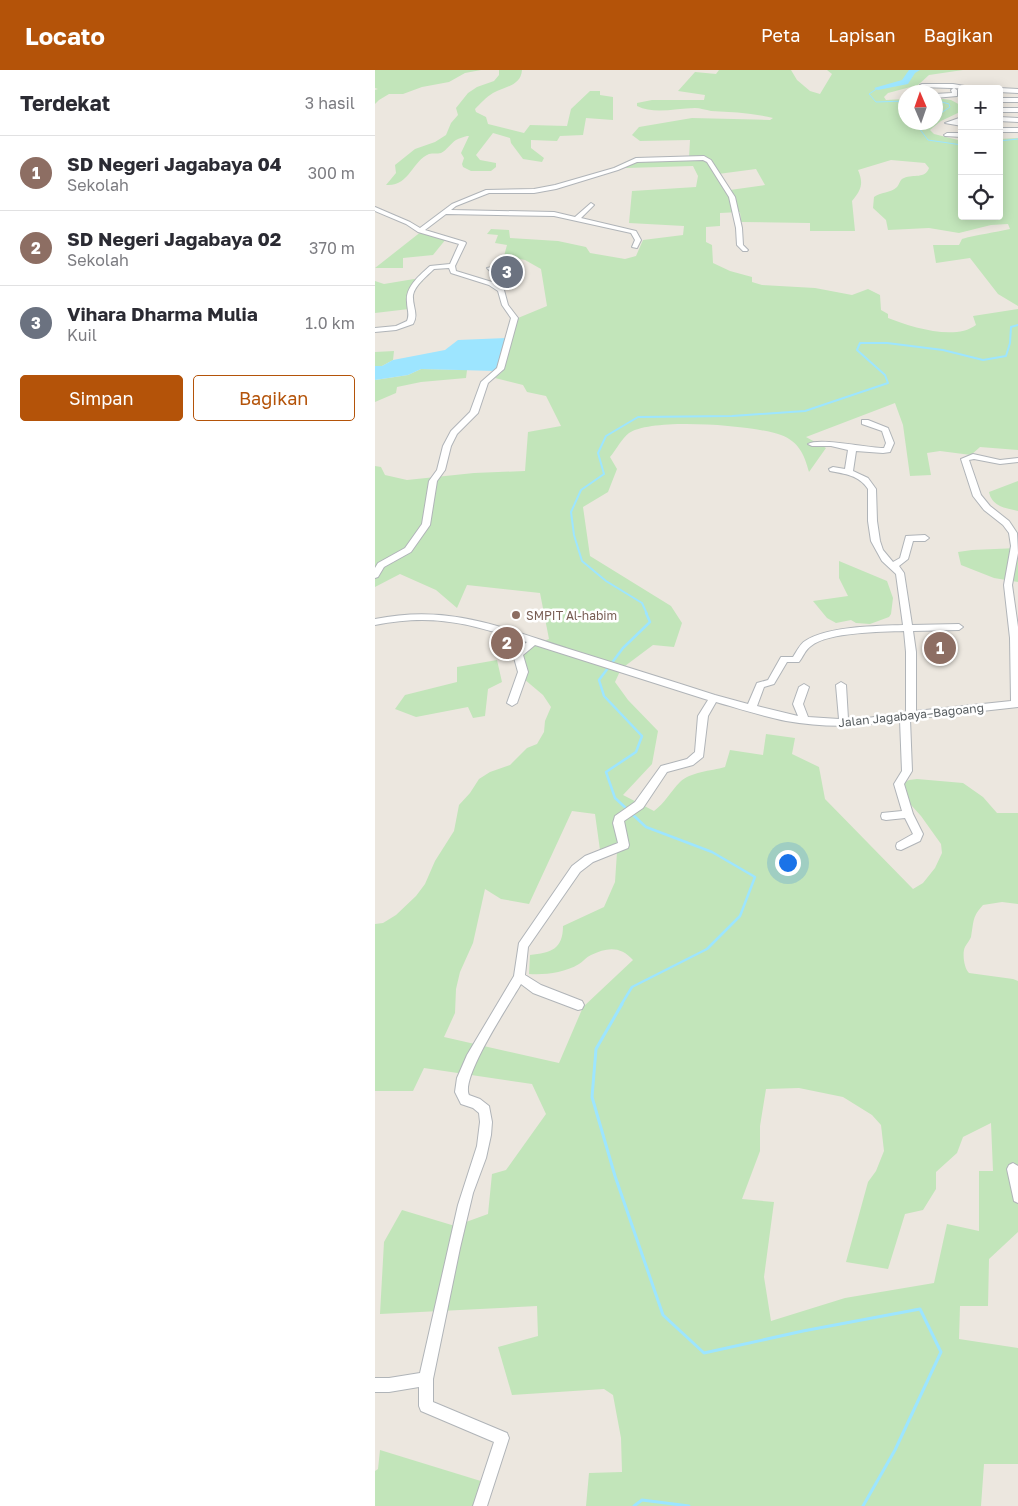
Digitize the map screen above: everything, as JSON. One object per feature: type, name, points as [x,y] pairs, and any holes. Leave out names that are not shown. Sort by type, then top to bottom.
[{"type":"street","points":[[943,87],[958,88]]},
{"type":"street","points":[[954,88],[958,89]]},
{"type":"street","points":[[943,96],[955,95],[954,88]]},
{"type":"street","points":[[1003,90],[1018,92]]},
{"type":"street","points":[[1003,100],[1018,100]]},
{"type":"street","points":[[1003,110],[1018,110]]},
{"type":"street","points":[[1003,119],[1018,120]]},
{"type":"street","points":[[958,120],[948,123],[958,124]]},
{"type":"street","points":[[1003,130],[1018,130]]},
{"type":"street","points":[[947,135],[958,135]]},
{"type":"street","points":[[420,231],[454,205],[488,191],[540,190],[616,169],[635,160],[704,158],[709,161],[732,198],[739,228],[740,246],[745,250]]},
{"type":"street","points":[[576,218],[591,205]]},
{"type":"street","points":[[375,209],[408,223],[420,231],[463,243],[452,266],[453,272],[495,286],[502,292],[505,305],[515,316],[500,369],[485,382],[474,412],[451,439],[441,470],[433,481],[426,525],[408,550],[381,565],[375,575]]},
{"type":"street","points":[[445,212],[543,213],[576,218],[634,232],[639,240],[635,247]]},
{"type":"street","points":[[375,330],[397,328],[410,322],[412,319],[409,301],[411,290],[432,267],[452,266]]},
{"type":"street","points":[[490,268],[495,273],[495,286]]},
{"type":"street","points":[[813,444],[887,450],[890,443],[885,430],[865,422]]},
{"type":"street","points":[[849,472],[851,448]]},
{"type":"street","points":[[1017,704],[1016,638],[1008,585],[1015,546],[1013,533],[1006,523],[987,508],[977,496],[965,459],[973,456],[1001,462],[1018,460]]},
{"type":"street","points":[[833,470],[849,472],[861,477],[872,489],[874,540],[881,554],[900,573],[903,586],[911,652],[907,771],[899,784],[908,814],[918,834],[916,838],[901,846]]},
{"type":"street","points":[[893,566],[904,559],[909,538],[925,538]]},
{"type":"street","points":[[375,622],[421,616],[449,617],[474,622],[533,641]]},
{"type":"street","points":[[751,709],[760,685],[771,682],[785,659],[796,660],[805,645],[820,636],[847,632],[908,628],[959,627]]},
{"type":"street","points":[[512,703],[523,672],[518,654],[533,641]]},
{"type":"street","name":"Jalan Jagabaya–Bagoang","points":[[533,641],[751,709],[803,720],[844,723],[1017,704]]},
{"type":"street","points":[[841,685],[844,723]]},
{"type":"street","points":[[803,720],[798,704],[804,688]]},
{"type":"street","points":[[480,1506],[502,1438],[426,1406],[426,1379],[464,1202],[485,1142],[487,1124],[485,1110],[476,1103],[465,1100],[461,1092],[463,1078],[471,1059],[519,977],[523,946],[564,884],[586,859],[598,853],[615,850],[624,845],[618,823],[622,816],[643,800],[664,769],[690,762],[700,754],[703,716],[714,698]]},
{"type":"street","points":[[886,816],[908,814]]},
{"type":"street","points":[[519,977],[537,989],[578,1005]]},
{"type":"street","points":[[1013,1169],[1018,1197]]},
{"type":"street","points":[[375,1385],[389,1385],[426,1379]]},
{"type":"green space","points":[[375,70],[481,70],[465,73],[449,82],[422,87],[403,94],[389,94],[375,104],[375,90],[378,89],[375,88]]},
{"type":"green space","points":[[499,70],[522,70],[519,80],[490,95],[475,109],[476,112],[486,117],[488,124],[524,133],[530,125],[567,126],[571,109],[590,91],[600,91],[600,95],[613,97],[613,120],[586,118],[583,135],[560,136],[557,141],[531,140],[531,148],[544,158],[542,162],[523,159],[511,143],[510,138],[493,133],[476,155],[480,160],[496,163],[496,167],[491,171],[471,171],[463,167],[464,158],[461,153],[469,136],[460,138],[441,153],[429,154],[423,157],[400,182],[394,185],[386,185],[396,173],[395,165],[415,149],[435,142],[446,135],[451,123],[458,115],[456,108],[468,93],[477,87],[494,81],[499,75]]},
{"type":"green space","points":[[719,70],[791,70],[797,80],[810,91],[820,94],[832,74],[827,70],[963,70],[929,75],[918,85],[898,85],[898,90],[888,93],[884,97],[886,100],[898,99],[898,130],[930,130],[934,134],[958,140],[958,220],[1003,220],[1003,139],[1018,138],[1018,306],[998,294],[970,258],[936,263],[933,245],[959,245],[962,239],[1010,229],[1008,224],[991,225],[959,233],[929,228],[888,230],[886,220],[873,208],[874,197],[895,189],[904,178],[925,174],[929,168],[925,163],[891,160],[858,170],[861,187],[852,201],[855,231],[810,231],[810,223],[741,222],[740,212],[720,213],[720,226],[706,227],[706,242],[712,245],[713,263],[730,271],[752,277],[752,282],[762,285],[815,288],[852,295],[868,289],[880,295],[881,310],[888,314],[888,318],[933,331],[957,332],[967,330],[976,325],[973,316],[1018,309],[1018,450],[980,447],[971,455],[940,451],[927,453],[931,475],[910,476],[903,425],[895,403],[806,437],[826,448],[809,472],[800,449],[792,441],[781,435],[749,428],[703,424],[659,425],[641,428],[629,433],[624,438],[610,457],[617,469],[608,492],[583,507],[590,556],[671,606],[682,623],[674,647],[653,645],[621,669],[615,682],[628,700],[658,731],[652,764],[623,795],[654,811],[684,779],[695,774],[725,767],[730,750],[763,755],[766,734],[795,738],[792,754],[819,767],[825,799],[913,889],[923,883],[935,868],[942,853],[941,844],[921,816],[901,794],[900,785],[909,780],[917,779],[963,783],[983,797],[997,813],[1018,813],[1018,904],[1002,902],[983,905],[975,916],[971,937],[964,953],[965,964],[969,973],[1018,981],[1018,1232],[989,1259],[988,1306],[960,1306],[959,1339],[1018,1348],[1018,1464],[984,1464],[981,1506],[586,1506],[589,1473],[622,1472],[621,1438],[613,1395],[604,1389],[512,1395],[498,1347],[538,1336],[537,1306],[380,1314],[384,1242],[402,1210],[455,1226],[488,1214],[492,1174],[506,1170],[546,1114],[532,1084],[424,1068],[413,1091],[375,1091],[375,924],[383,923],[396,915],[416,896],[425,884],[435,861],[454,831],[459,805],[479,779],[490,772],[510,765],[527,748],[537,744],[544,732],[545,721],[551,707],[543,695],[524,679],[521,659],[533,645],[549,639],[540,593],[467,585],[457,608],[436,590],[400,574],[375,587],[375,466],[381,467],[385,475],[407,480],[474,473],[525,471],[528,432],[561,426],[546,396],[527,392],[523,385],[495,378],[502,372],[518,318],[547,306],[541,269],[525,260],[504,256],[507,245],[495,243],[498,235],[487,234],[491,229],[509,230],[510,238],[558,241],[586,247],[590,253],[625,259],[636,256],[643,240],[683,235],[684,226],[629,223],[632,191],[696,187],[698,176],[693,166],[625,168],[634,161],[689,158],[690,140],[640,141],[632,135],[639,127],[692,118],[770,120],[773,118],[697,108],[651,110],[637,106],[637,103],[652,100],[704,100],[705,95],[678,91],[695,72],[716,74]],"holes":[[[756,169],[765,185],[730,190],[718,174]],[[572,811],[595,814],[600,850],[616,850],[617,852],[615,882],[604,907],[563,926],[561,940],[550,951],[530,955],[529,974],[548,974],[567,970],[591,955],[608,949],[624,952],[633,960],[583,1007],[559,1063],[444,1037],[455,1013],[456,989],[460,972],[473,943],[485,889],[501,899],[529,904]],[[799,1088],[843,1097],[872,1115],[881,1125],[884,1151],[876,1171],[868,1182],[846,1262],[888,1269],[905,1214],[923,1210],[936,1189],[936,1172],[957,1153],[963,1137],[991,1123],[993,1171],[979,1171],[979,1231],[947,1224],[934,1283],[845,1298],[771,1321],[764,1277],[774,1202],[742,1199],[760,1151],[760,1126],[766,1089]]]},
{"type":"green space","points":[[943,99],[958,104],[958,113],[943,120]]},
{"type":"green space","points":[[422,231],[446,239],[433,255],[403,258],[403,268],[375,268]]},
{"type":"green space","points":[[414,279],[423,281],[409,292],[409,309],[375,313],[375,281],[384,284]]},
{"type":"green space","points":[[394,351],[393,360],[382,366],[375,366],[375,352]]},
{"type":"green space","points":[[421,369],[467,370],[466,378],[421,382],[397,387],[396,393],[375,402],[375,380],[408,375]]},
{"type":"green space","points":[[1018,481],[1018,511],[1004,508],[993,501],[989,492]]},
{"type":"green space","points":[[1018,548],[1018,582],[994,578],[961,565],[958,552],[972,550]]},
{"type":"green space","points":[[839,561],[887,581],[893,598],[889,617],[870,624],[856,623],[851,620],[836,623],[827,618],[813,601],[848,596],[839,578]]},
{"type":"green space","points":[[497,660],[502,682],[488,689],[485,716],[473,718],[468,707],[416,717],[395,709],[405,695],[457,682],[457,667]]},
{"type":"green space","points":[[380,1450],[484,1482],[486,1506],[375,1506],[375,1471],[378,1469]]},
{"type":"water","points":[[506,338],[496,371],[421,369],[408,375],[375,380],[375,366],[382,366],[393,360],[445,350],[458,340]]},
{"type":"waterway","points":[[878,88],[905,82],[912,71],[916,70]]},
{"type":"waterway","points":[[878,88],[869,94],[876,102],[898,101]]},
{"type":"waterway","points":[[943,102],[949,104],[950,107],[943,112]]},
{"type":"waterway","points":[[920,130],[928,140],[958,144]]},
{"type":"waterway","points":[[1003,141],[1018,139]]},
{"type":"waterway","points":[[647,614],[642,603],[606,581],[582,561],[574,535],[571,512],[581,490],[604,474],[598,453],[606,436],[638,417],[732,416],[805,411],[888,383],[885,375],[857,350],[860,343],[887,343],[943,350],[983,360],[1006,356],[1010,343],[1011,327],[1018,325]]},
{"type":"waterway","points":[[628,810],[615,798],[606,772],[636,752],[642,736],[604,696],[599,680],[623,648],[650,622],[646,613]]},
{"type":"waterway","points":[[621,1005],[632,987],[707,949],[740,916],[755,877],[712,852],[646,827],[632,814]]},
{"type":"waterway","points":[[622,1004],[596,1049],[592,1097],[615,1176],[663,1315],[704,1353],[803,1331],[920,1309],[941,1352],[895,1450],[863,1506]]},
{"type":"waterway","points":[[634,1506],[642,1500],[689,1506]]},
{"type":"place","name":"Vihara Dharma Mulia","points":[[507,272]]},
{"type":"place","name":"SMPIT Al-habim","points":[[516,615]]},
{"type":"place","name":"SD Negeri Jagabaya 02","points":[[507,643]]},
{"type":"place","name":"SD Negeri Jagabaya 04","points":[[940,648]]}]
